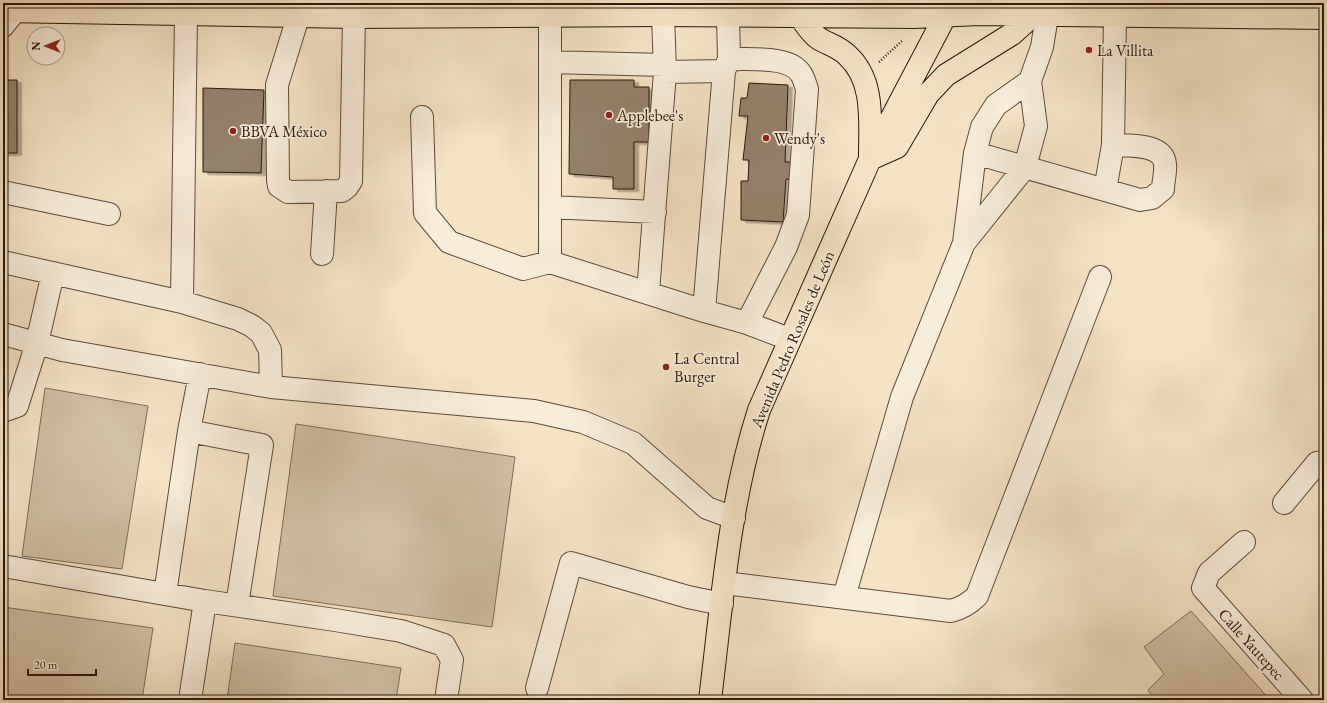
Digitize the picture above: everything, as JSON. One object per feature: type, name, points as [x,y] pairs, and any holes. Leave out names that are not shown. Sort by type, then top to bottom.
[{"type":"main road","points":[[186,15],[219,3]]},
{"type":"main road","points":[[7,16],[186,15],[298,17],[320,10],[354,17],[663,15],[800,17],[949,9],[1040,15],[1115,17],[1324,18]]},
{"type":"main road","name":"Avenida Pedro Rosales de León","points":[[710,700],[734,518],[749,443],[760,410],[789,339],[870,159],[949,9]]},
{"type":"main road","points":[[800,17],[817,37],[836,46],[848,55],[861,72],[868,94],[870,159],[897,147],[928,94],[946,74],[1012,34],[1040,15]]},
{"type":"street","points":[[182,302],[186,15]]},
{"type":"street","points":[[648,293],[655,212],[664,68],[663,15]]},
{"type":"street","points":[[964,243],[1025,167],[1036,126],[1030,81],[1042,47],[1040,15]]},
{"type":"street","points":[[550,16],[550,262]]},
{"type":"street","points":[[704,312],[727,65],[728,16]]},
{"type":"street","points":[[298,17],[277,85],[278,180],[279,186],[288,192],[342,191],[351,181],[354,17]]},
{"type":"street","points":[[1105,190],[1114,145],[1115,17]]},
{"type":"street","points":[[550,62],[664,68],[778,61],[793,66],[801,73],[807,89],[798,215],[786,247],[748,323]]},
{"type":"street","points":[[844,597],[902,397],[964,243],[975,153],[982,127],[996,105],[1030,81]]},
{"type":"street","points":[[422,117],[425,214],[448,242],[523,269],[550,262],[704,312],[748,323],[789,339]]},
{"type":"street","points":[[975,153],[1140,200],[1152,198],[1162,190],[1165,163],[1160,153],[1152,148],[1114,145]]},
{"type":"street","points":[[322,254],[326,191]]},
{"type":"street","points":[[3,192],[109,214]]},
{"type":"street","points":[[550,207],[655,212]]},
{"type":"street","points":[[3,262],[182,302],[227,314],[252,326],[261,333],[270,350],[271,387]]},
{"type":"street","points":[[3,411],[17,406],[37,344],[53,273]]},
{"type":"street","points":[[725,583],[951,611],[964,606],[977,596],[1100,277]]},
{"type":"street","points":[[3,334],[62,350],[271,387],[534,411],[583,422],[633,443],[707,508],[734,518]]},
{"type":"street","points":[[165,594],[189,431],[200,374]]},
{"type":"street","points":[[189,431],[262,445],[236,605]]},
{"type":"street","points":[[1284,503],[1317,463],[1324,462]]},
{"type":"street","name":"Calle Yautepec","points":[[1244,542],[1209,573],[1203,588],[1302,700]]},
{"type":"street","points":[[537,688],[571,563],[688,597],[722,604]]},
{"type":"street","points":[[3,566],[205,601],[401,631],[444,645],[452,660],[446,700]]},
{"type":"street","points":[[190,700],[205,601]]},
{"type":"path","points":[[876,65],[906,37]]},
{"type":"shaded area","points":[[45,388],[148,406],[122,569],[22,556]]},
{"type":"shaded area","points":[[296,424],[515,457],[492,627],[273,596]]},
{"type":"shaded area","points":[[3,607],[153,628],[142,700],[3,700]]},
{"type":"shaded area","points":[[1191,611],[1270,700],[1155,700],[1148,690],[1164,674],[1144,647]]},
{"type":"shaded area","points":[[235,643],[401,668],[396,700],[227,700]]},
{"type":"building","points":[[3,80],[17,80],[17,153],[3,153]]},
{"type":"building","name":"Applebee's","points":[[570,80],[634,80],[634,87],[649,87],[649,142],[634,142],[634,189],[613,189],[613,177],[569,174]]},
{"type":"building","name":"Wendy's","points":[[749,83],[788,85],[785,162],[794,162],[794,180],[786,179],[783,222],[741,220],[741,181],[748,181],[749,160],[743,160],[748,116],[739,116],[741,98],[747,98]]},
{"type":"building","name":"BBVA México","points":[[203,88],[264,90],[261,173],[203,172]]},
{"type":"place","name":"La Villita","points":[[1089,50]]},
{"type":"place","name":"Applebee's","points":[[609,115]]},
{"type":"place","name":"BBVA México","points":[[233,131]]},
{"type":"place","name":"Wendy's","points":[[766,138]]},
{"type":"place","name":"La Central Burger","points":[[666,367]]}]
